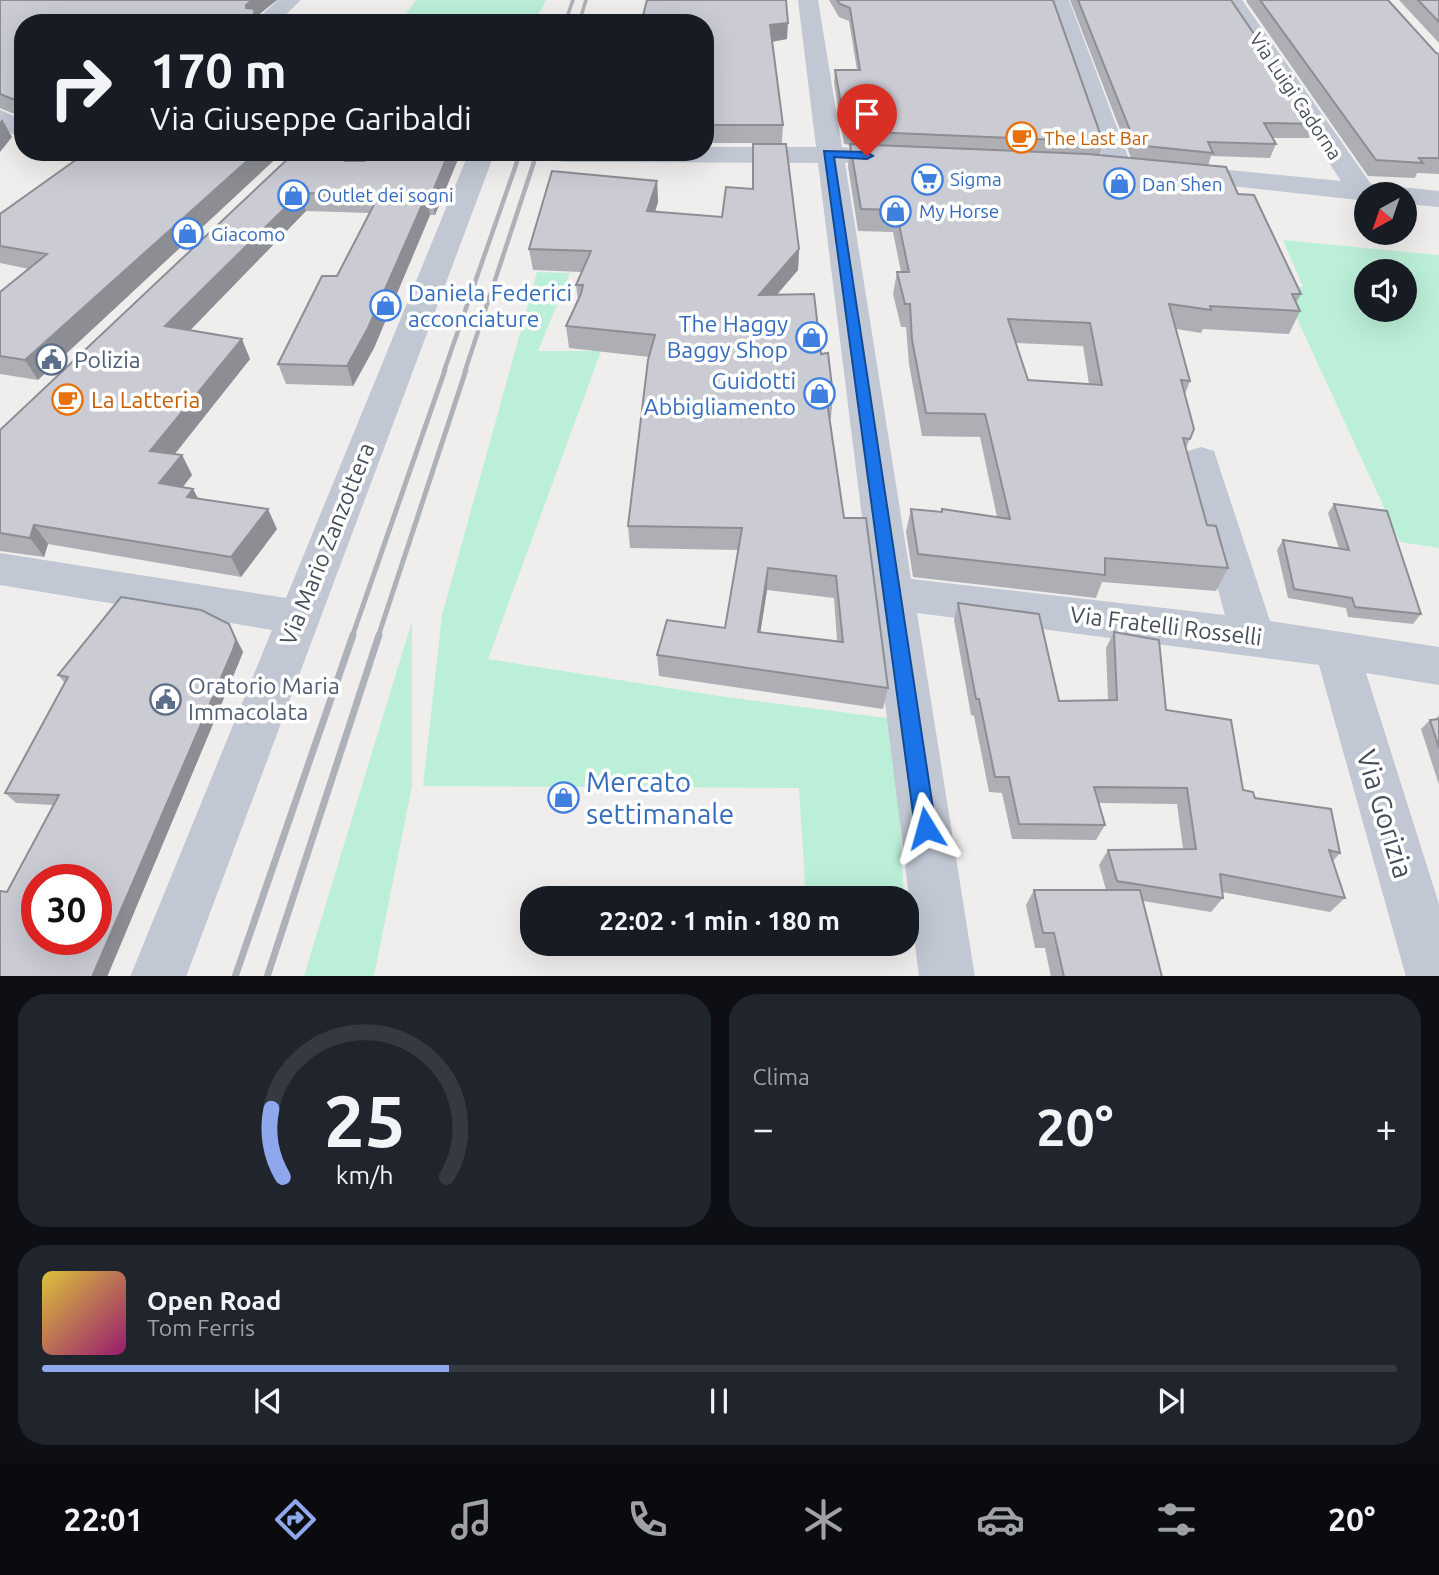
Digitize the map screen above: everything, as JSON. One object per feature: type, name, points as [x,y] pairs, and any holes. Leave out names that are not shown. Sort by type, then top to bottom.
[{"type":"street","points":[[275,14],[291,0]]},
{"type":"street","points":[[808,0],[947,976]]},
{"type":"street","points":[[1059,0],[1107,167],[1354,191]]},
{"type":"street","name":"Via Luigi Cadorna","points":[[1231,0],[1364,182]]},
{"type":"street","points":[[714,154],[881,156]]},
{"type":"street","name":"Via Mario Zanzottera","points":[[158,976],[478,161]]},
{"type":"street","points":[[1239,179],[1252,193],[1257,205]]},
{"type":"street","points":[[1418,198],[1439,200]]},
{"type":"street","points":[[1201,460],[1253,636]]},
{"type":"street","points":[[0,569],[298,617]]},
{"type":"street","name":"Via Fratelli Rosselli","points":[[892,593],[1253,636],[1439,666]]},
{"type":"street","name":"Via Gorizia","points":[[1337,651],[1434,976]]},
{"type":"green space","points":[[416,0],[546,0],[539,14],[406,14]]},
{"type":"green space","points":[[1283,240],[1439,255],[1439,548],[1400,542],[1282,286],[1303,287]]},
{"type":"green space","points":[[537,272],[570,273],[538,351],[601,351],[488,659],[719,696],[894,719],[903,886],[805,886],[799,788],[423,786],[442,615]]},
{"type":"green space","points":[[412,621],[412,786],[374,976],[304,976]]},
{"type":"building","points":[[0,0],[252,0],[246,8],[255,9],[254,14],[14,14],[14,100],[0,94]]},
{"type":"building","points":[[647,0],[786,0],[788,23],[770,25],[783,125],[714,125],[714,14],[643,14]]},
{"type":"building","points":[[837,0],[1053,0],[1103,142],[846,131],[835,70],[860,70],[850,8]]},
{"type":"building","points":[[1078,0],[1231,0],[1315,124],[1264,123],[1276,144],[1208,142],[1213,153],[1136,145]]},
{"type":"building","points":[[1260,0],[1388,0],[1439,54],[1439,158],[1419,158],[1423,163],[1376,160]]},
{"type":"building","points":[[1418,0],[1439,0],[1439,22]]},
{"type":"building","points":[[753,144],[786,144],[799,249],[759,295],[814,294],[821,354],[828,353],[833,395],[826,395],[844,518],[866,518],[888,688],[657,655],[667,620],[725,628],[742,528],[628,526],[648,360],[655,335],[566,326],[581,294],[583,285],[576,285],[591,251],[529,249],[552,171],[657,181],[647,211],[722,217],[726,187],[753,189]],"holes":[[[768,568],[836,576],[843,642],[758,632]]]},
{"type":"building","points":[[850,144],[1088,154],[1226,167],[1238,194],[1254,195],[1301,294],[1292,294],[1300,311],[1210,306],[1211,310],[1169,304],[1190,381],[1181,380],[1194,429],[1190,439],[1183,438],[1207,525],[1216,526],[1228,568],[1105,558],[1105,575],[918,554],[911,509],[942,512],[942,509],[1010,519],[985,414],[926,413],[912,340],[910,304],[905,304],[897,272],[909,272],[896,210],[861,209]],"holes":[[[1008,319],[1090,323],[1102,385],[1028,380]]]},
{"type":"building","points":[[74,161],[247,161],[25,360],[0,356],[0,292],[47,254],[0,246],[0,214]]},
{"type":"building","points":[[285,161],[445,161],[431,196],[426,196],[368,328],[347,366],[278,364],[322,276],[337,276],[379,195],[300,193],[165,326],[242,339],[150,451],[182,455],[159,483],[193,489],[187,497],[268,509],[231,557],[34,525],[30,538],[0,533],[0,430]]},
{"type":"building","points":[[1334,504],[1387,511],[1421,614],[1355,607],[1352,598],[1294,589],[1283,540],[1349,550]]},
{"type":"building","points":[[121,597],[201,610],[229,624],[236,640],[233,650],[112,931],[112,864],[22,864],[59,795],[5,793],[68,677],[58,675]]},
{"type":"building","points":[[958,603],[1039,614],[1059,701],[1117,700],[1114,632],[1159,640],[1166,710],[1231,720],[1243,790],[1253,792],[1255,798],[1331,809],[1340,853],[1329,850],[1345,898],[1220,874],[1223,898],[1117,881],[1108,850],[1196,849],[1187,788],[1094,787],[1105,825],[1019,824],[1009,777],[995,777],[979,699],[976,699]]},
{"type":"building","points":[[1439,719],[1439,748],[1430,720]]},
{"type":"building","points":[[21,866],[21,955],[101,955],[92,976],[0,976],[0,891],[7,892]]},
{"type":"building","points":[[1034,890],[1140,890],[1162,976],[1064,976],[1054,933],[1043,933]]},
{"type":"railway","points":[[568,14],[573,0]]},
{"type":"railway","points":[[582,14],[586,0]]},
{"type":"railway","points":[[444,371],[517,162]]},
{"type":"railway","points":[[465,371],[534,162]]},
{"type":"railway","points":[[352,637],[445,370]]},
{"type":"railway","points":[[378,637],[466,370]]},
{"type":"railway","points":[[235,976],[353,635]]},
{"type":"railway","points":[[267,976],[379,635]]},
{"type":"place","name":"The Last Bar","points":[[1021,138]]},
{"type":"place","name":"Sigma","points":[[927,179]]},
{"type":"place","name":"Dan Shen","points":[[1119,184]]},
{"type":"place","name":"Outlet dei sogni","points":[[294,195]]},
{"type":"place","name":"My Horse","points":[[896,211]]},
{"type":"place","name":"Giacomo","points":[[188,234]]},
{"type":"place","name":"Daniela Federici acconciature","points":[[385,306]]},
{"type":"place","name":"The Haggy Baggy Shop","points":[[811,337]]},
{"type":"place","name":"Polizia","points":[[51,360]]},
{"type":"place","name":"Guidotti Abbigliamento","points":[[819,394]]},
{"type":"place","name":"La Latteria","points":[[68,400]]},
{"type":"place","name":"Oratorio Maria Immacolata","points":[[165,699]]},
{"type":"place","name":"Mercato settimanale","points":[[563,798]]},
{"type":"route","points":[[867,156],[828,154],[926,828]]}]
